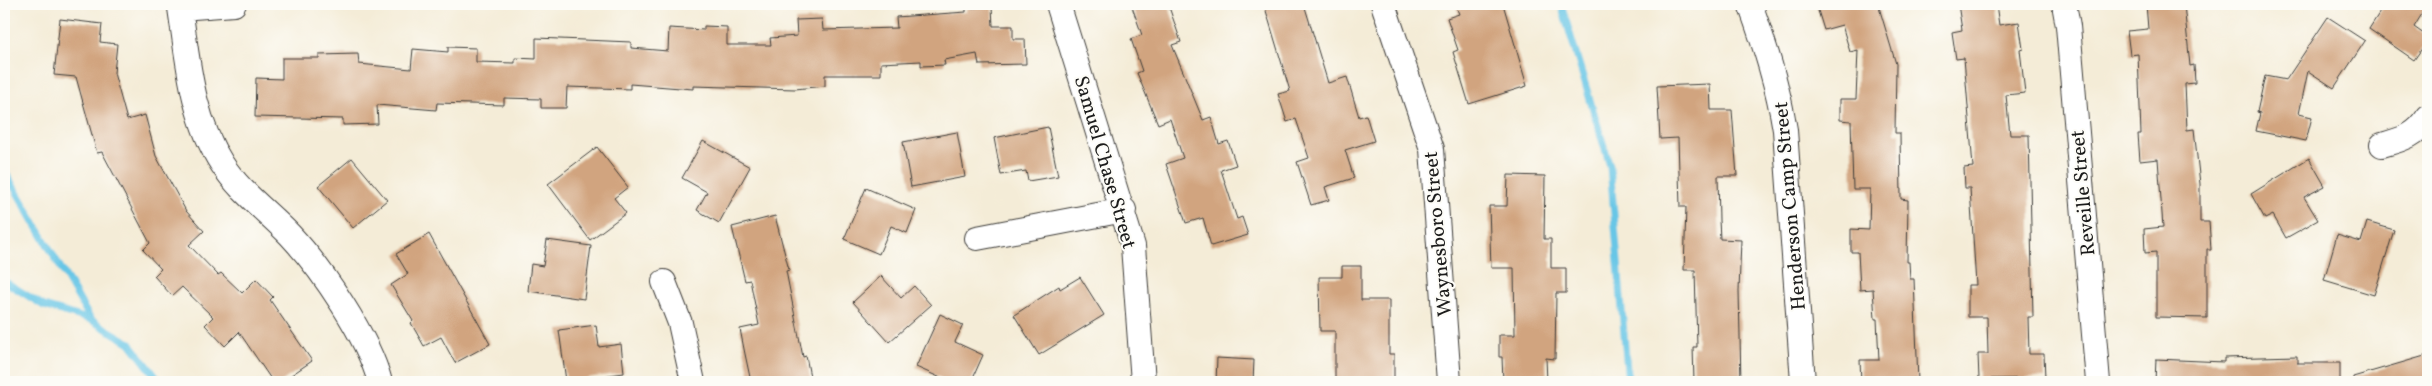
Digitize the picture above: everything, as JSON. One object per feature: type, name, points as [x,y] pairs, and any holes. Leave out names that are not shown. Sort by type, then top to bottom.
[{"type":"street","points":[[234,4],[180,8],[196,101],[203,126],[222,163],[248,196],[289,234],[314,263],[356,330],[380,382]]},
{"type":"street","name":"Samuel Chase Street","points":[[1058,4],[1124,210],[1133,246],[1143,382]]},
{"type":"street","name":"Waynesboro Street","points":[[1382,4],[1432,150],[1449,382]]},
{"type":"street","name":"Henderson Camp Street","points":[[1750,4],[1769,54],[1779,93],[1785,130],[1803,382]]},
{"type":"street","name":"Reveille Street","points":[[2064,4],[2068,26],[2098,382]]},
{"type":"street","points":[[2382,145],[2400,140],[2420,130],[2428,117]]},
{"type":"street","points":[[977,238],[1124,210]]},
{"type":"street","points":[[664,282],[680,322],[694,382]]},
{"type":"building","points":[[1131,4],[1168,4],[1181,42],[1172,45],[1203,120],[1211,117],[1219,144],[1228,141],[1236,165],[1221,170],[1237,219],[1242,217],[1248,235],[1211,246],[1203,218],[1186,223],[1166,164],[1183,158],[1170,119],[1158,124],[1137,73],[1142,71],[1131,39],[1142,35]]},
{"type":"building","points":[[1264,4],[1304,4],[1328,83],[1347,77],[1359,117],[1366,115],[1374,141],[1345,150],[1354,178],[1325,187],[1329,200],[1311,205],[1297,162],[1309,158],[1296,119],[1287,122],[1278,94],[1290,91]]},
{"type":"building","points":[[1455,4],[1503,4],[1527,86],[1469,104],[1453,52],[1458,50],[1447,18],[1459,14]]},
{"type":"building","points":[[1816,4],[1878,4],[1896,64],[1895,133],[1900,133],[1901,199],[1908,200],[1907,262],[1909,262],[1910,279],[1914,279],[1918,382],[1861,382],[1860,360],[1879,360],[1877,319],[1875,319],[1873,289],[1860,290],[1858,252],[1851,252],[1851,229],[1869,230],[1870,189],[1853,189],[1851,121],[1840,120],[1840,99],[1856,99],[1858,50],[1850,52],[1842,25],[1824,30]]},
{"type":"building","points":[[1958,4],[1996,4],[1999,25],[2019,22],[2023,49],[2020,50],[2025,93],[2006,95],[2010,135],[2029,135],[2033,317],[2028,317],[2029,354],[2044,354],[2045,378],[1979,379],[1978,354],[1988,354],[1987,317],[1968,317],[1968,285],[1976,285],[1970,188],[1965,188],[1964,168],[1973,167],[1964,58],[1956,59],[1952,32],[1962,30]]},
{"type":"building","points":[[2146,4],[2184,4],[2190,66],[2194,65],[2195,83],[2185,84],[2187,130],[2194,129],[2200,184],[2200,222],[2209,222],[2211,249],[2207,249],[2207,318],[2156,317],[2156,252],[2145,253],[2144,229],[2163,227],[2158,159],[2140,161],[2138,134],[2141,134],[2138,54],[2130,55],[2127,31],[2148,29]]},
{"type":"building","points":[[2385,4],[2428,4],[2414,27],[2428,37],[2428,40],[2414,60],[2369,29]]},
{"type":"building","points":[[992,7],[993,26],[1013,26],[1013,39],[1025,39],[1026,64],[979,65],[977,54],[944,60],[945,65],[921,66],[921,61],[881,63],[881,75],[825,75],[825,86],[795,89],[693,86],[693,89],[630,84],[630,89],[567,87],[566,108],[541,108],[541,99],[504,98],[504,105],[437,103],[436,110],[377,105],[378,124],[343,125],[343,119],[255,117],[256,78],[282,79],[282,58],[319,58],[319,55],[358,54],[359,64],[411,69],[413,49],[448,52],[448,47],[476,48],[476,62],[515,63],[515,58],[536,59],[536,38],[631,42],[631,48],[668,51],[669,28],[704,30],[704,26],[727,27],[727,45],[771,45],[770,38],[797,36],[796,20],[822,19],[823,30],[897,28],[896,17],[966,12],[966,8]]},
{"type":"building","points":[[2328,17],[2365,41],[2334,88],[2308,71],[2299,114],[2312,117],[2306,141],[2256,131],[2260,113],[2257,112],[2265,76],[2286,80]]},
{"type":"building","points":[[60,19],[102,24],[100,42],[117,44],[114,73],[127,120],[145,115],[156,156],[186,211],[204,231],[189,245],[218,275],[221,273],[242,293],[256,279],[273,297],[270,300],[312,361],[281,382],[273,382],[239,332],[225,346],[205,325],[213,317],[182,287],[172,296],[154,276],[161,269],[143,250],[150,243],[102,152],[97,153],[76,77],[54,75]]},
{"type":"building","points":[[1710,84],[1711,110],[1732,110],[1737,176],[1718,176],[1719,220],[1720,239],[1741,240],[1739,291],[1741,382],[1694,382],[1693,347],[1697,347],[1695,270],[1684,270],[1686,207],[1680,207],[1678,138],[1660,139],[1657,86]]},
{"type":"building","points":[[1048,127],[1058,176],[1028,181],[1026,171],[1001,175],[994,138]]},
{"type":"building","points":[[957,132],[965,177],[911,187],[903,142]]},
{"type":"building","points":[[703,141],[750,167],[719,223],[697,210],[707,192],[682,178]]},
{"type":"building","points":[[597,147],[628,187],[614,198],[626,213],[590,240],[548,184]]},
{"type":"building","points":[[352,158],[387,200],[353,228],[318,186]]},
{"type":"building","points":[[2309,158],[2325,186],[2304,197],[2318,220],[2286,238],[2273,215],[2265,219],[2251,194]]},
{"type":"building","points":[[1508,175],[1545,176],[1544,239],[1551,239],[1551,268],[1566,268],[1566,293],[1556,293],[1555,359],[1546,358],[1547,382],[1503,382],[1502,357],[1499,357],[1499,335],[1515,335],[1514,268],[1491,268],[1489,206],[1507,206]]},
{"type":"building","points":[[866,188],[916,210],[907,233],[891,226],[879,254],[844,239]]},
{"type":"building","points":[[775,216],[789,270],[786,271],[803,357],[806,356],[811,382],[751,382],[740,329],[759,325],[750,280],[745,281],[732,227]]},
{"type":"building","points":[[2367,222],[2394,230],[2374,295],[2324,280],[2337,235],[2361,242]]},
{"type":"building","points":[[429,234],[490,344],[455,363],[441,337],[424,346],[411,323],[413,321],[391,285],[408,274],[396,254]]},
{"type":"building","points":[[547,240],[591,246],[584,299],[528,291],[531,264],[543,266]]},
{"type":"building","points":[[1342,266],[1361,266],[1361,300],[1389,300],[1389,354],[1394,354],[1394,379],[1374,379],[1374,382],[1335,382],[1335,331],[1320,331],[1319,277],[1342,277]]},
{"type":"building","points":[[881,276],[901,298],[914,286],[931,305],[889,342],[853,302]]},
{"type":"building","points":[[1080,277],[1104,315],[1039,355],[1014,315],[1059,286],[1060,289]]},
{"type":"building","points":[[940,314],[963,325],[955,342],[983,355],[971,382],[950,382],[916,367]]},
{"type":"building","points":[[596,325],[599,347],[621,344],[624,373],[566,381],[559,330]]},
{"type":"building","points":[[2428,355],[2428,382],[2353,382],[2353,377]]},
{"type":"building","points":[[2297,356],[2297,363],[2340,363],[2340,382],[2155,382],[2156,359],[2224,362],[2224,358]]},
{"type":"building","points":[[1217,358],[1254,360],[1253,382],[1216,382]]},
{"type":"waterway","points":[[1561,4],[1610,166],[1628,382]]},
{"type":"waterway","points":[[4,170],[91,320],[130,343],[160,382]]},
{"type":"waterway","points":[[4,281],[44,306],[91,320]]}]
